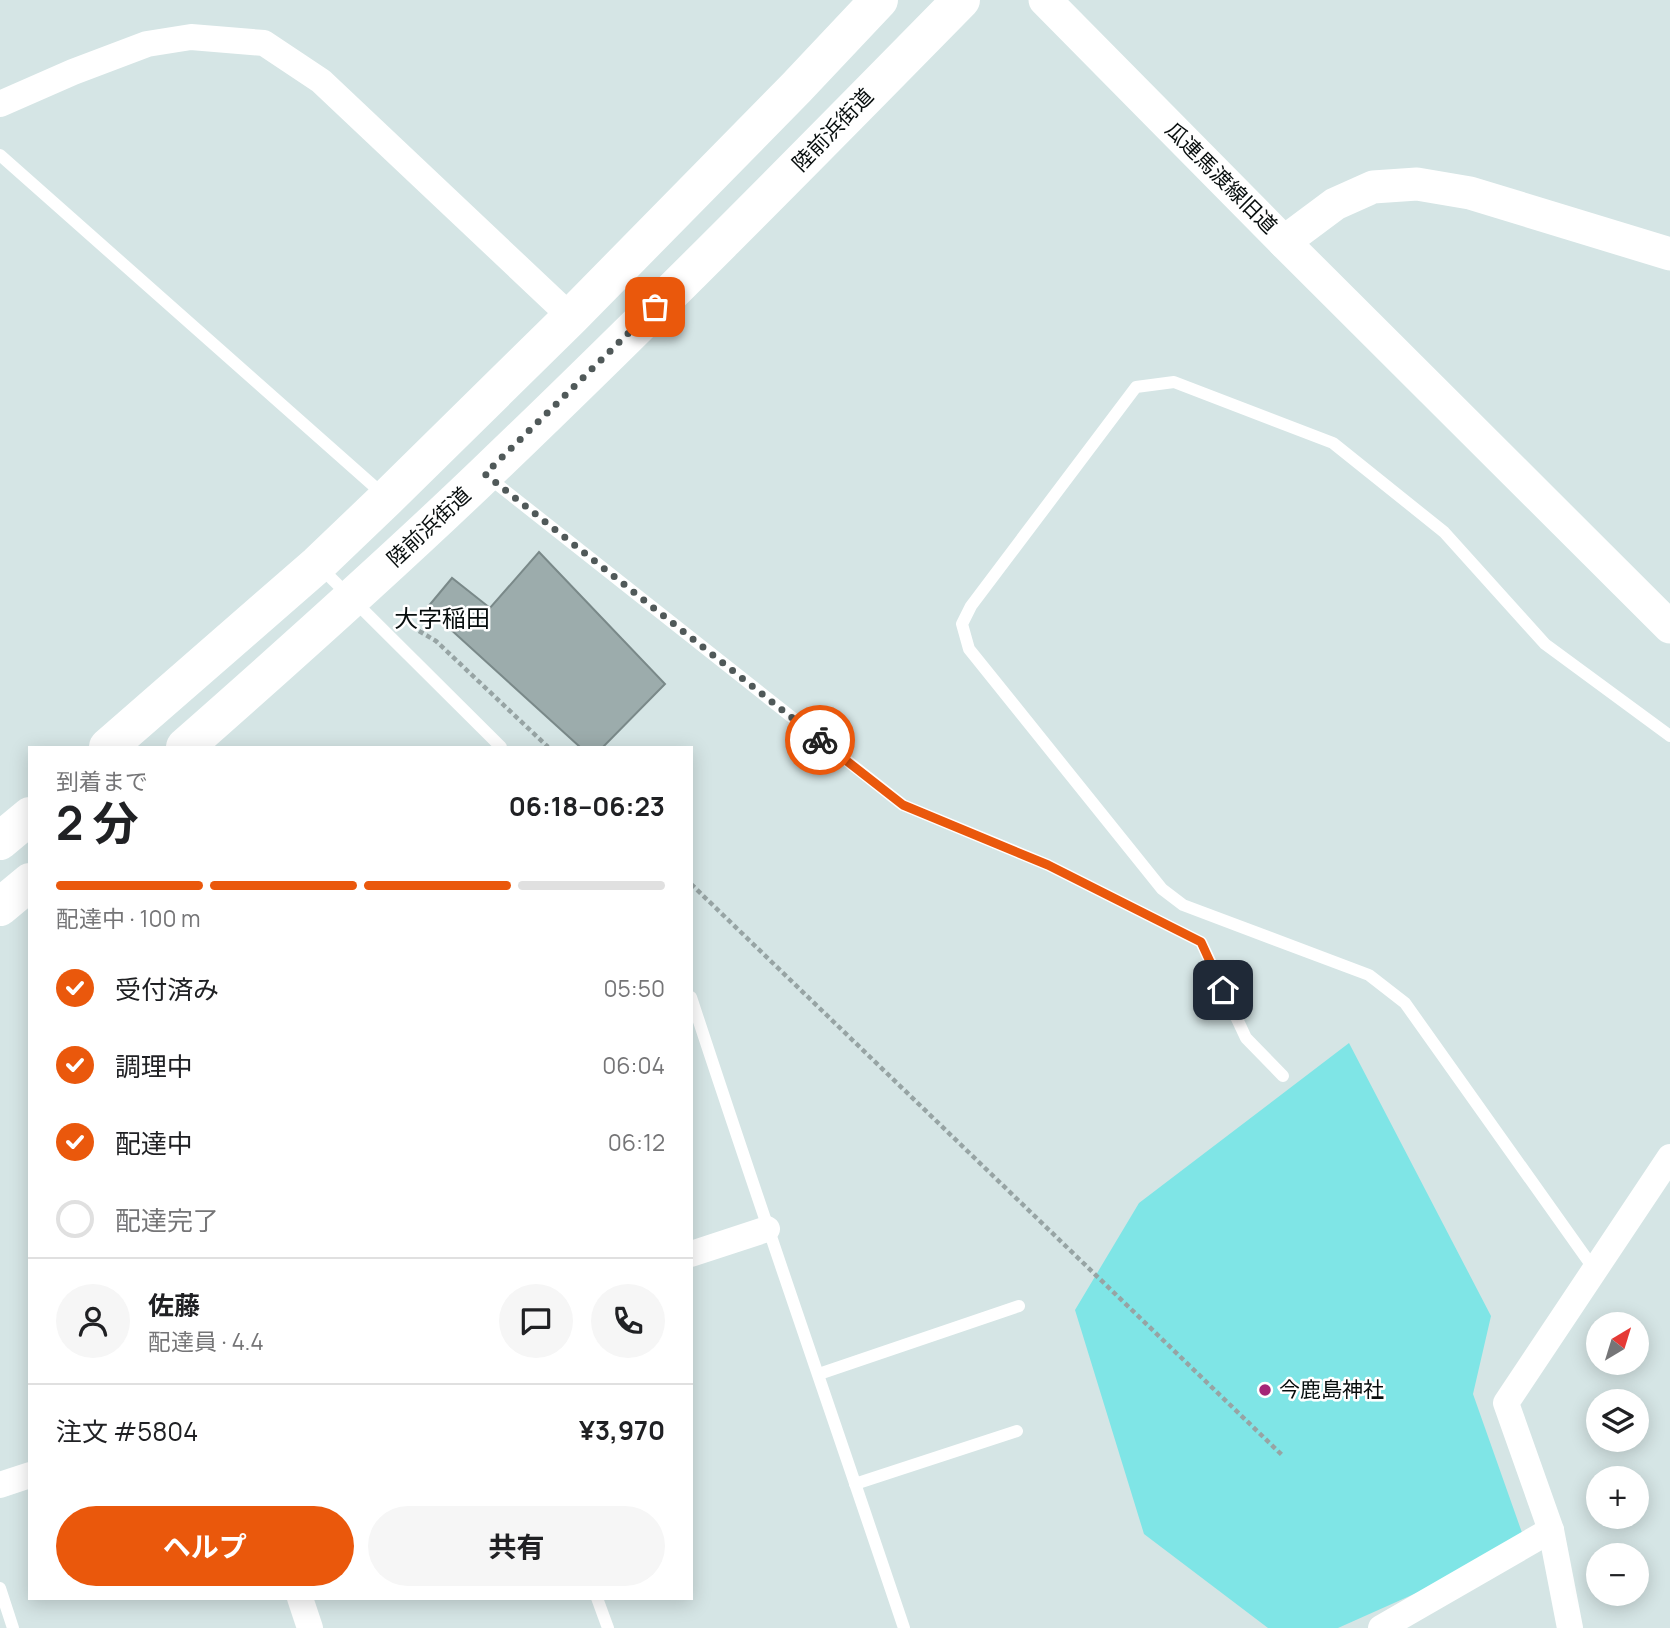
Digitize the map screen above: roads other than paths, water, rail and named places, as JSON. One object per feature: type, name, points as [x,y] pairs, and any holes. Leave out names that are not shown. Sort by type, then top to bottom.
[{"type":"highway","points":[[109,746],[318,564],[387,498],[571,317],[879,0]]},
{"type":"highway","name":"陸前浜街道","points":[[186,746],[352,599],[485,474],[750,215],[961,0]]},
{"type":"highway","points":[[0,907],[28,883]]},
{"type":"street","name":"瓜連馬渡線旧道","points":[[1045,0],[1284,242],[1335,204],[1373,187],[1417,184],[1469,193],[1670,254]]},
{"type":"street","points":[[0,104],[147,44],[191,37],[264,43],[321,81],[571,317]]},
{"type":"street","points":[[1284,242],[1670,627]]},
{"type":"street","points":[[1570,1628],[1550,1530],[1506,1403],[1670,1157]]},
{"type":"street","points":[[693,1253],[767,1229]]},
{"type":"street","points":[[0,1485],[28,1476]]},
{"type":"street","points":[[1381,1628],[1550,1530]]},
{"type":"street","points":[[301,1600],[310,1628]]},
{"type":"lane","points":[[0,155],[387,498]]},
{"type":"lane","points":[[1594,1269],[1405,1003],[1370,975],[1183,905],[1162,889],[969,649],[962,624],[971,606],[1136,387],[1174,382],[1332,443],[1444,532],[1545,643],[1670,736]]},
{"type":"lane","points":[[485,474],[903,805],[1048,865],[1201,942],[1246,1038],[1283,1076]]},
{"type":"lane","points":[[318,564],[499,746]]},
{"type":"lane","points":[[693,1003],[767,1229],[904,1628]]},
{"type":"lane","points":[[819,1374],[1019,1306]]},
{"type":"lane","points":[[855,1484],[1017,1431]]},
{"type":"lane","points":[[0,1588],[13,1628]]},
{"type":"lane","points":[[598,1600],[608,1628]]},
{"type":"place","name":"今鹿島神社","points":[[1265,1390]]},
{"type":"district","name":"大字稲田","points":[[442,619]]}]
